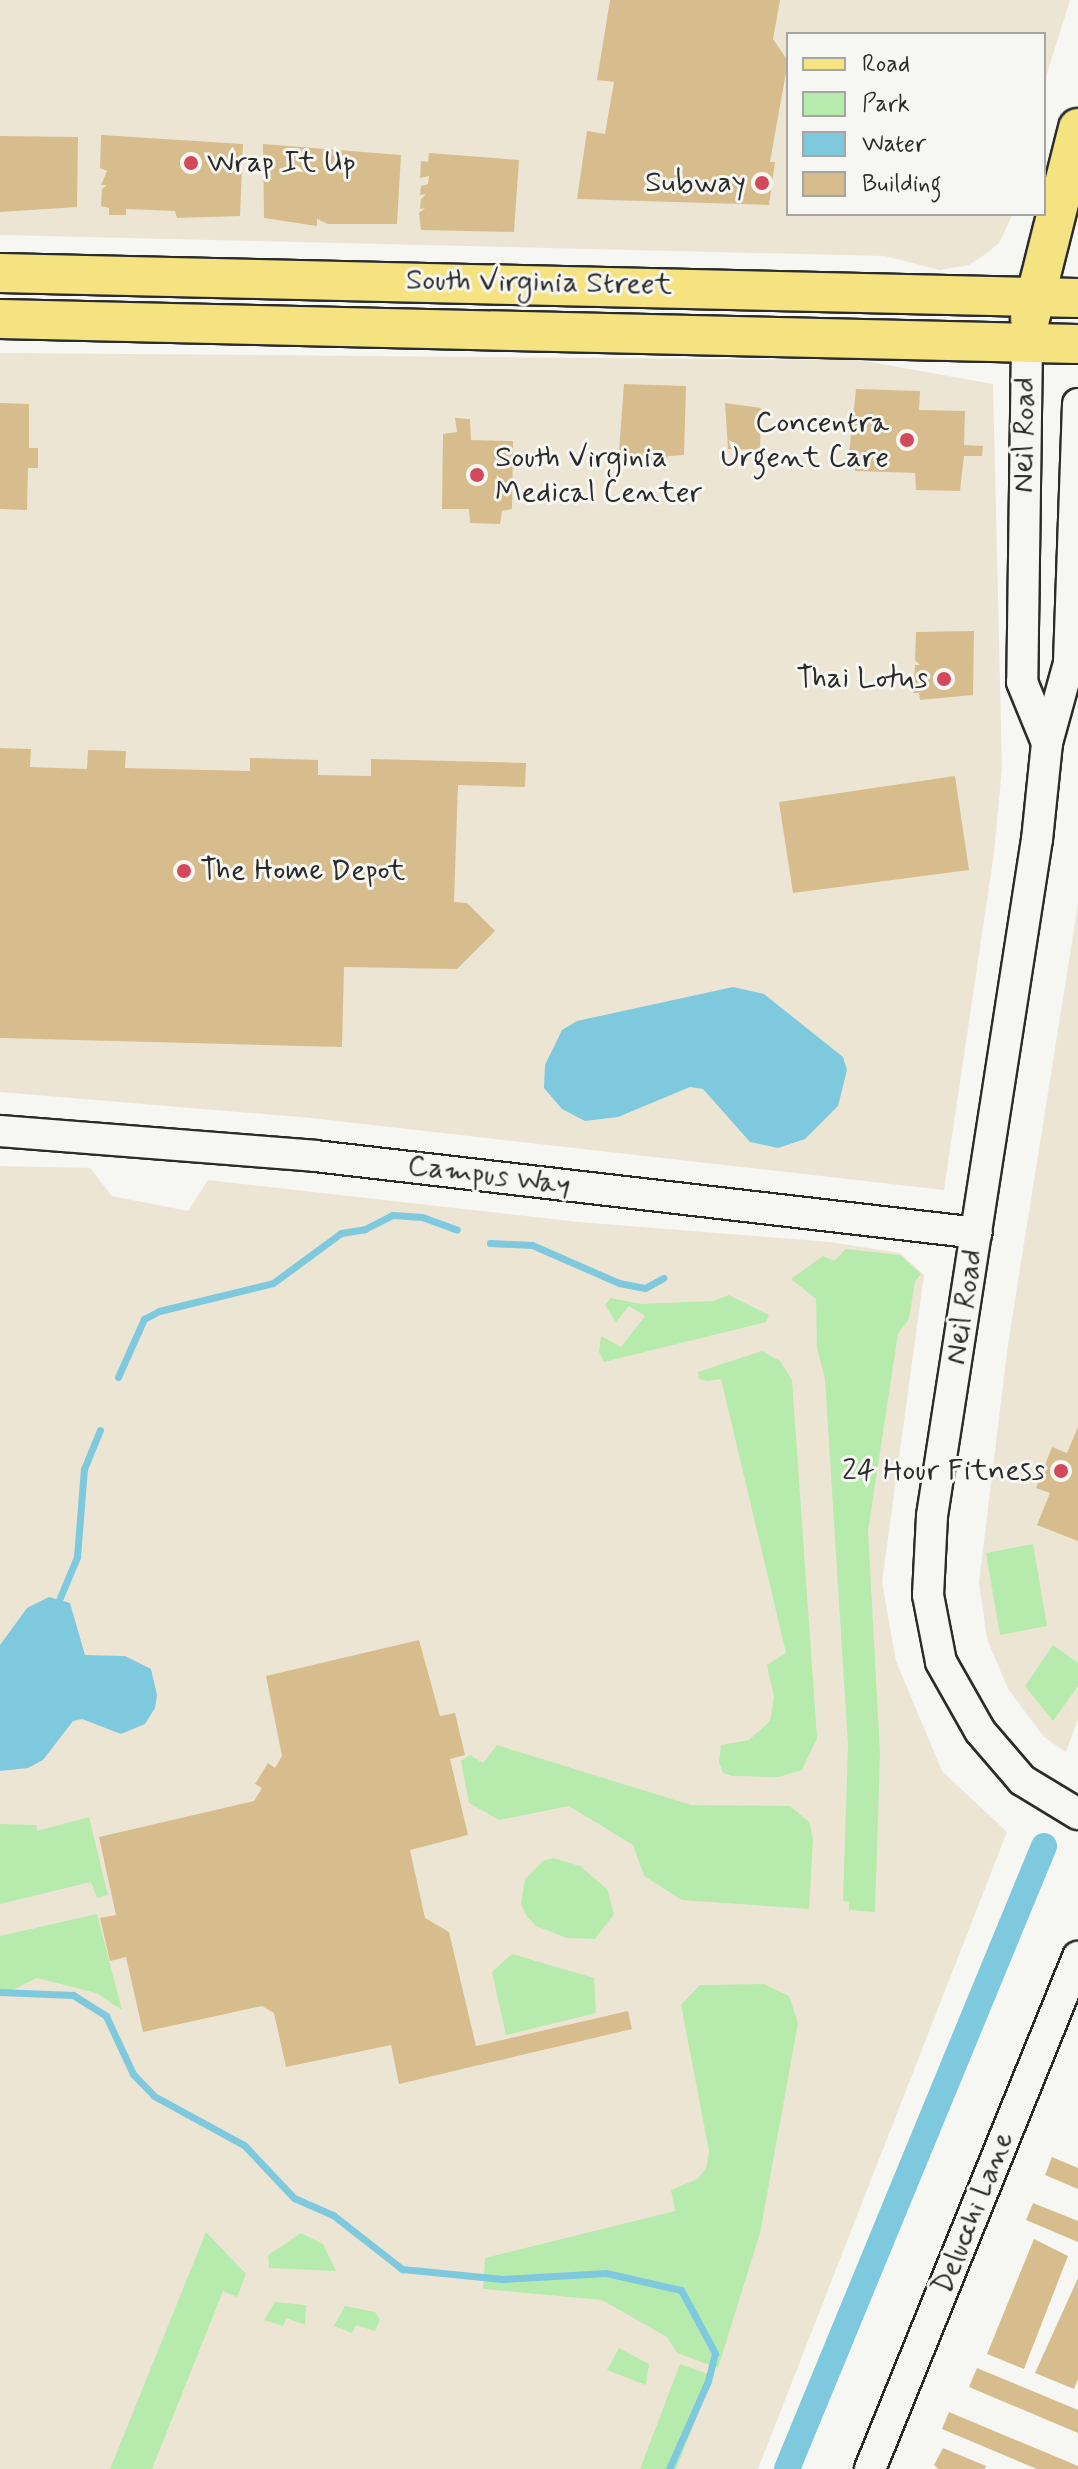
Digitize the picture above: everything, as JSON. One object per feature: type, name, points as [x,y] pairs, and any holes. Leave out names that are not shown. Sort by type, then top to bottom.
[{"type":"main road","name":"Neil Road","points":[[1027,343],[1033,296],[1078,128]]},
{"type":"main road","name":"South Virginia Street","points":[[0,273],[1078,298]]},
{"type":"main road","name":"South Virginia Street","points":[[0,319],[1078,344]]},
{"type":"street","name":"Neil Road","points":[[1027,343],[1022,682],[1047,743]]},
{"type":"street","name":"Neil Road","points":[[1078,404],[1072,637],[1047,743],[1044,797],[932,1516],[932,1628],[956,1693],[1000,1761],[1047,1798],[1078,1814]]},
{"type":"street","name":"Campus Way","points":[[0,1131],[315,1156],[977,1233]]},
{"type":"street","name":"Delucchi Lane","points":[[870,2469],[1078,1957]]},
{"type":"shaded area","points":[[0,0],[1070,0],[1046,77],[1046,32],[786,32],[786,216],[1012,216],[999,243],[969,265],[940,270],[885,256],[0,235]]},
{"type":"shaded area","points":[[0,353],[859,360],[993,384],[1002,768],[994,853],[944,1190],[311,1118],[0,1092]]},
{"type":"shaded area","points":[[1078,904],[1078,1719],[1066,1752],[1044,1737],[1008,1689],[987,1639],[979,1582],[1008,1344]]},
{"type":"shaded area","points":[[0,1166],[90,1168],[112,1196],[188,1211],[208,1180],[579,1222],[830,1242],[900,1253],[924,1275],[882,1582],[896,1661],[942,1771],[1007,1832],[758,2469],[0,2469]]},
{"type":"green space","points":[[846,1249],[900,1255],[921,1274],[915,1281],[909,1319],[898,1334],[868,1531],[880,1753],[875,1912],[849,1910],[849,1902],[843,1901],[848,1745],[825,1379],[817,1348],[816,1299],[791,1279],[823,1256],[834,1261]]},
{"type":"green space","points":[[729,1295],[769,1315],[766,1322],[604,1362],[599,1352],[601,1336],[621,1347],[645,1316],[629,1306],[616,1322],[605,1305],[611,1298],[641,1304],[713,1301]]},
{"type":"green space","points":[[762,1351],[780,1361],[792,1380],[817,1738],[802,1770],[779,1777],[732,1776],[723,1773],[719,1762],[721,1745],[749,1740],[770,1721],[774,1697],[767,1665],[786,1653],[721,1379],[699,1379],[698,1372]]},
{"type":"green space","points":[[1033,1544],[1047,1626],[1000,1635],[986,1553]]},
{"type":"green space","points":[[1053,1645],[1078,1663],[1078,1686],[1053,1721],[1025,1686]]},
{"type":"green space","points":[[497,1745],[691,1805],[790,1806],[809,1822],[813,1839],[809,1909],[682,1900],[644,1876],[633,1845],[569,1806],[499,1820],[469,1803],[461,1761],[470,1755],[483,1763]]},
{"type":"green space","points":[[89,1817],[108,1895],[97,1898],[91,1882],[0,1904],[0,1824],[36,1825],[37,1831]]},
{"type":"green space","points":[[553,1858],[580,1866],[607,1889],[614,1914],[595,1939],[567,1938],[536,1926],[526,1915],[521,1904],[525,1879],[543,1861]]},
{"type":"green space","points":[[97,1914],[122,2010],[96,1993],[37,1978],[0,1996],[0,1936]]},
{"type":"green space","points":[[512,1954],[594,1978],[596,2013],[506,2035],[492,1972]]},
{"type":"green space","points":[[764,1984],[789,1996],[798,2023],[760,2233],[718,2368],[677,2353],[667,2337],[602,2300],[483,2289],[485,2258],[675,2211],[671,2190],[697,2179],[706,2169],[709,2151],[681,2005],[700,1985]]},
{"type":"green space","points":[[206,2232],[246,2274],[237,2297],[223,2291],[152,2469],[110,2469]]},
{"type":"green space","points":[[301,2233],[323,2244],[336,2271],[269,2268],[268,2255]]},
{"type":"green space","points":[[275,2302],[306,2305],[305,2325],[286,2318],[283,2326],[264,2320]]},
{"type":"green space","points":[[345,2306],[375,2312],[380,2320],[375,2331],[356,2325],[352,2333],[334,2326]]},
{"type":"green space","points":[[619,2348],[649,2364],[646,2385],[607,2370]]},
{"type":"green space","points":[[680,2364],[713,2376],[676,2469],[640,2469]]},
{"type":"water","points":[[733,987],[764,994],[843,1057],[847,1070],[838,1106],[805,1139],[778,1148],[750,1142],[703,1089],[690,1087],[618,1117],[585,1121],[562,1109],[544,1088],[545,1065],[562,1030],[577,1021]]},
{"type":"water","points":[[49,1597],[70,1603],[85,1655],[125,1656],[151,1669],[157,1695],[155,1708],[145,1724],[121,1734],[82,1719],[73,1721],[43,1760],[28,1768],[0,1771],[0,1645],[27,1608]]},
{"type":"building","points":[[610,0],[780,0],[773,39],[786,58],[786,72],[770,162],[775,162],[769,205],[577,199],[587,131],[605,134],[614,82],[597,80]]},
{"type":"building","points":[[101,135],[243,144],[240,216],[177,218],[175,211],[126,209],[126,215],[109,215],[109,208],[101,206],[102,189],[107,185],[101,185],[107,171],[100,168]]},
{"type":"building","points":[[0,136],[78,137],[77,207],[0,212]]},
{"type":"building","points":[[263,144],[401,155],[397,224],[328,224],[317,219],[317,226],[264,218]]},
{"type":"building","points":[[429,153],[519,160],[514,232],[421,230],[419,213],[425,208],[420,209],[421,199],[426,194],[420,195],[421,186],[428,184],[429,176],[420,178],[421,161],[428,162]]},
{"type":"building","points":[[624,384],[686,386],[684,455],[668,456],[665,462],[637,462],[635,455],[619,451]]},
{"type":"building","name":"Concentra Urgent Care","points":[[856,389],[920,391],[919,410],[965,411],[964,445],[983,446],[982,456],[964,456],[960,491],[916,490],[915,473],[855,471],[855,453],[849,453]]},
{"type":"building","points":[[0,403],[29,404],[29,448],[38,448],[38,468],[28,468],[27,510],[0,509]]},
{"type":"building","points":[[725,403],[761,408],[760,450],[728,449]]},
{"type":"building","name":"South Virginia Medical Center","points":[[455,418],[470,419],[471,440],[513,441],[512,509],[502,511],[500,524],[470,523],[469,509],[442,509],[443,434],[457,432]]},
{"type":"building","name":"Thai Lotus","points":[[974,631],[973,695],[920,700],[919,693],[913,693],[915,665],[920,665],[915,660],[916,632]]},
{"type":"building","name":"The Home Depot","points":[[0,748],[31,749],[30,767],[87,769],[88,750],[126,751],[125,768],[250,771],[250,758],[318,760],[318,775],[371,776],[371,759],[526,763],[525,787],[458,785],[454,902],[467,903],[495,931],[457,969],[344,967],[342,1047],[0,1038]]},
{"type":"building","points":[[955,776],[969,870],[793,893],[779,802]]},
{"type":"building","name":"24 Hour Fitness","points":[[1078,1427],[1078,1541],[1037,1525],[1050,1493],[1036,1488],[1052,1447],[1067,1453]]},
{"type":"building","points":[[419,1640],[440,1716],[455,1713],[465,1755],[450,1759],[468,1835],[410,1850],[425,1918],[449,1932],[476,2046],[628,2011],[632,2029],[399,2084],[391,2045],[286,2067],[274,2013],[262,2006],[143,2032],[126,1957],[110,1961],[100,1918],[116,1915],[99,1837],[254,1801],[262,1788],[255,1784],[268,1763],[275,1768],[282,1756],[266,1676]]},
{"type":"building","points":[[1052,2157],[1078,2168],[1078,2189],[1045,2175]]},
{"type":"building","points":[[1033,2203],[1078,2221],[1078,2242],[1026,2220]]},
{"type":"building","points":[[1034,2239],[1068,2256],[1024,2369],[987,2354]]},
{"type":"building","points":[[1078,2278],[1078,2379],[1074,2389],[1035,2373]]},
{"type":"building","points":[[977,2368],[1078,2410],[1078,2433],[969,2387]]},
{"type":"building","points":[[949,2412],[1078,2466],[1078,2469],[1037,2469],[942,2429]]},
{"type":"building","points":[[943,2448],[986,2466],[985,2469],[938,2469],[934,2465]]},
{"type":"waterway","points":[[118,1377],[144,1319],[159,1311],[273,1283],[341,1233],[365,1229],[393,1215],[422,1217],[457,1230]]},
{"type":"waterway","points":[[490,1243],[532,1245],[619,1283],[645,1288],[663,1278]]},
{"type":"waterway","points":[[59,1600],[77,1557],[84,1469],[100,1430]]},
{"type":"waterway","points":[[787,2469],[1044,1846]]},
{"type":"waterway","points":[[0,1992],[73,1995],[106,2016],[133,2074],[154,2096],[244,2145],[294,2198],[333,2215],[402,2269],[503,2279],[606,2273],[681,2290],[715,2353],[708,2381],[669,2469]]},
{"type":"place","name":"Wrap It Up","points":[[191,163]]},
{"type":"place","name":"Subway","points":[[762,183]]},
{"type":"place","name":"Concentra Urgent Care","points":[[907,440]]},
{"type":"place","name":"South Virginia Medical Center","points":[[477,475]]},
{"type":"place","name":"Thai Lotus","points":[[944,679]]},
{"type":"place","name":"The Home Depot","points":[[184,871]]},
{"type":"place","name":"24 Hour Fitness","points":[[1061,1471]]}]
